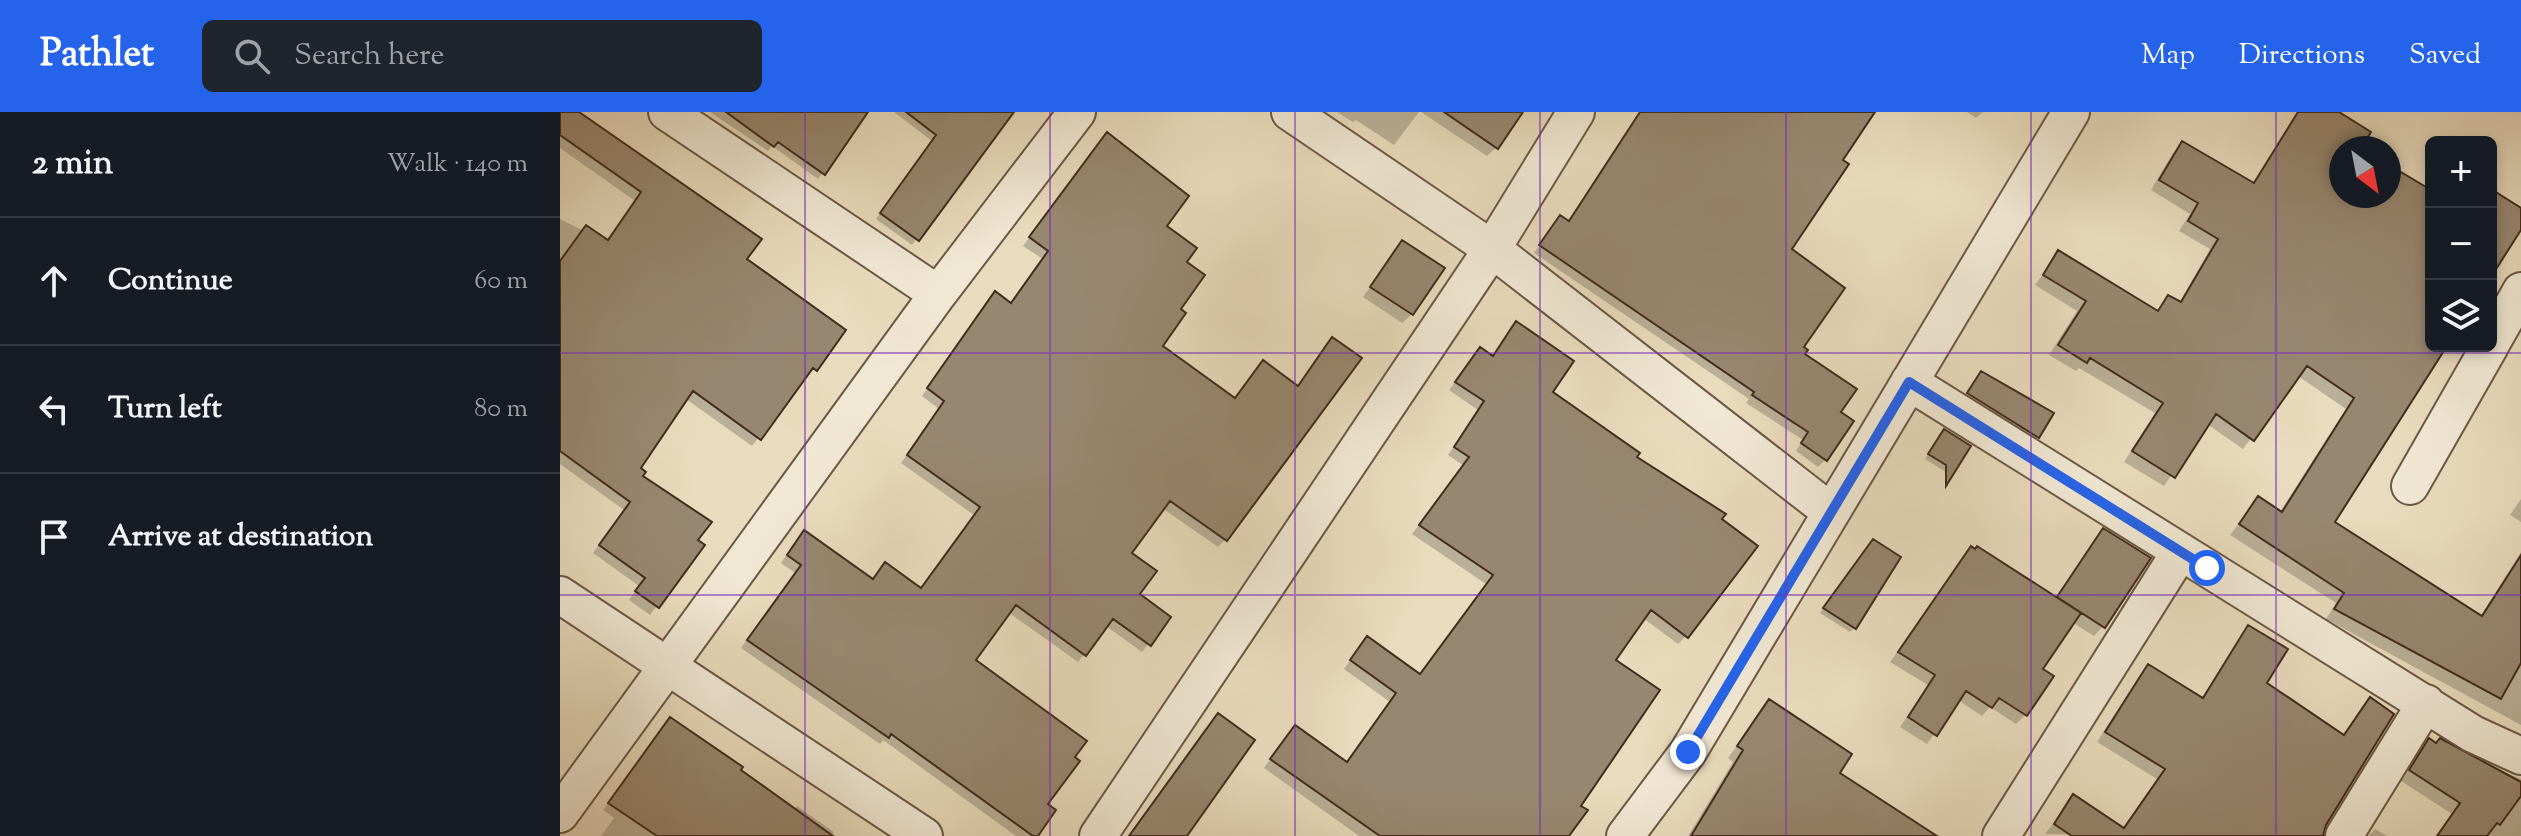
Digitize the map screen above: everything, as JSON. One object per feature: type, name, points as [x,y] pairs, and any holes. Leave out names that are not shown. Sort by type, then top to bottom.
[{"type":"street","points":[[667,112],[938,294]]},
{"type":"street","points":[[560,814],[938,294],[1077,112]]},
{"type":"street","points":[[1290,112],[1492,249],[1831,512]]},
{"type":"street","points":[[1098,836],[1492,249],[1576,112]]},
{"type":"street","points":[[1625,836],[1688,752],[2071,112]]},
{"type":"street","points":[[2497,333],[2521,291]]},
{"type":"street","points":[[2410,486],[2486,352]]},
{"type":"street","points":[[1909,382],[2473,734],[2521,756]]},
{"type":"street","points":[[2001,836],[2180,552]]},
{"type":"street","points":[[560,595],[924,836]]},
{"type":"street","points":[[2344,836],[2426,703]]},
{"type":"building","points":[[560,112],[579,112],[762,239],[747,259],[846,330],[817,371],[813,368],[761,440],[693,391],[641,468],[646,472],[643,476],[712,522],[698,540],[705,545],[659,608],[635,591],[645,578],[599,545],[630,502],[560,451],[560,261],[586,225],[608,240],[641,192],[560,135]]},
{"type":"building","points":[[726,112],[868,112],[825,175],[778,142],[774,147]]},
{"type":"building","points":[[906,112],[1014,112],[919,241],[880,213],[936,135]]},
{"type":"building","points":[[1444,112],[1523,112],[1498,149]]},
{"type":"building","points":[[1640,112],[1875,112],[1843,160],[1849,164],[1792,249],[1845,288],[1804,347],[1808,350],[1805,354],[1857,389],[1841,412],[1854,421],[1827,461],[1801,443],[1808,432],[1539,245],[1560,215],[1569,221]]},
{"type":"building","points":[[2298,112],[2339,112],[2371,132],[2368,136],[2329,136],[2329,208],[2401,208],[2401,172],[2425,186],[2425,352],[2443,352],[2335,522],[2482,616],[2521,555],[2521,663],[2501,699],[2334,609],[2344,593],[2239,524],[2258,496],[2282,512],[2354,398],[2307,366],[2254,441],[2216,414],[2175,478],[2132,451],[2163,403],[2090,358],[2087,363],[2058,345],[2086,301],[2043,275],[2058,250],[2158,311],[2168,295],[2181,302],[2218,239],[2188,221],[2198,203],[2159,180],[2182,141],[2254,183]]},
{"type":"building","points":[[1107,132],[1189,196],[1167,226],[1197,248],[1187,262],[1205,275],[1181,309],[1186,313],[1163,346],[1235,398],[1263,360],[1298,386],[1332,337],[1362,358],[1227,541],[1170,501],[1132,553],[1157,571],[1140,594],[1171,617],[1151,646],[1113,619],[1086,656],[1016,605],[976,660],[1087,741],[1075,757],[1080,761],[1048,804],[1056,810],[1038,836],[1033,836],[891,734],[889,738],[747,640],[801,565],[787,555],[804,530],[873,579],[885,562],[921,588],[980,507],[907,455],[944,401],[927,388],[995,291],[1011,303],[1048,251],[1029,237]]},
{"type":"building","points":[[2497,193],[2521,208],[2521,230],[2497,268]]},
{"type":"building","points":[[1402,240],[1445,268],[1413,315],[1370,287]]},
{"type":"building","points":[[1516,321],[1574,361],[1553,392],[1640,453],[1637,457],[1726,514],[1722,519],[1758,546],[1688,638],[1651,610],[1616,660],[1660,690],[1581,806],[1588,810],[1569,836],[1380,836],[1270,759],[1295,725],[1347,762],[1396,693],[1350,660],[1367,636],[1420,674],[1493,575],[1419,525],[1469,457],[1454,447],[1484,401],[1455,382],[1480,347],[1493,356]]},
{"type":"building","points":[[1981,371],[2054,413],[2039,438],[1967,393]]},
{"type":"building","points":[[1944,429],[1971,446],[1946,486],[1946,465],[1928,454]]},
{"type":"building","points":[[2103,528],[2151,558],[2105,628],[2057,597]]},
{"type":"building","points":[[1873,539],[1901,557],[1856,629],[1823,608]]},
{"type":"building","points":[[1971,546],[1975,549],[1977,546],[2081,613],[2043,669],[2054,676],[2027,716],[1999,698],[1992,708],[1966,691],[1937,736],[1908,717],[1935,675],[1898,652]]},
{"type":"building","points":[[2248,625],[2288,649],[2267,683],[2344,735],[2370,697],[2394,714],[2326,825],[2323,836],[2072,836],[2054,824],[2073,794],[2124,828],[2165,769],[2105,732],[2148,664],[2203,698]]},
{"type":"building","points":[[1769,699],[1852,754],[1840,773],[1937,836],[1691,836],[1743,750],[1737,746]]},
{"type":"building","points":[[1218,713],[1255,740],[1187,836],[1129,836]]},
{"type":"building","points":[[670,717],[743,767],[741,770],[833,836],[657,836],[608,803]]},
{"type":"building","points":[[2429,738],[2436,743],[2440,738],[2521,782],[2521,796],[2500,825],[2497,823],[2487,836],[2437,836],[2460,803],[2409,770]]},
{"type":"route","points":[[1688,752],[1909,382],[2207,568]]}]
